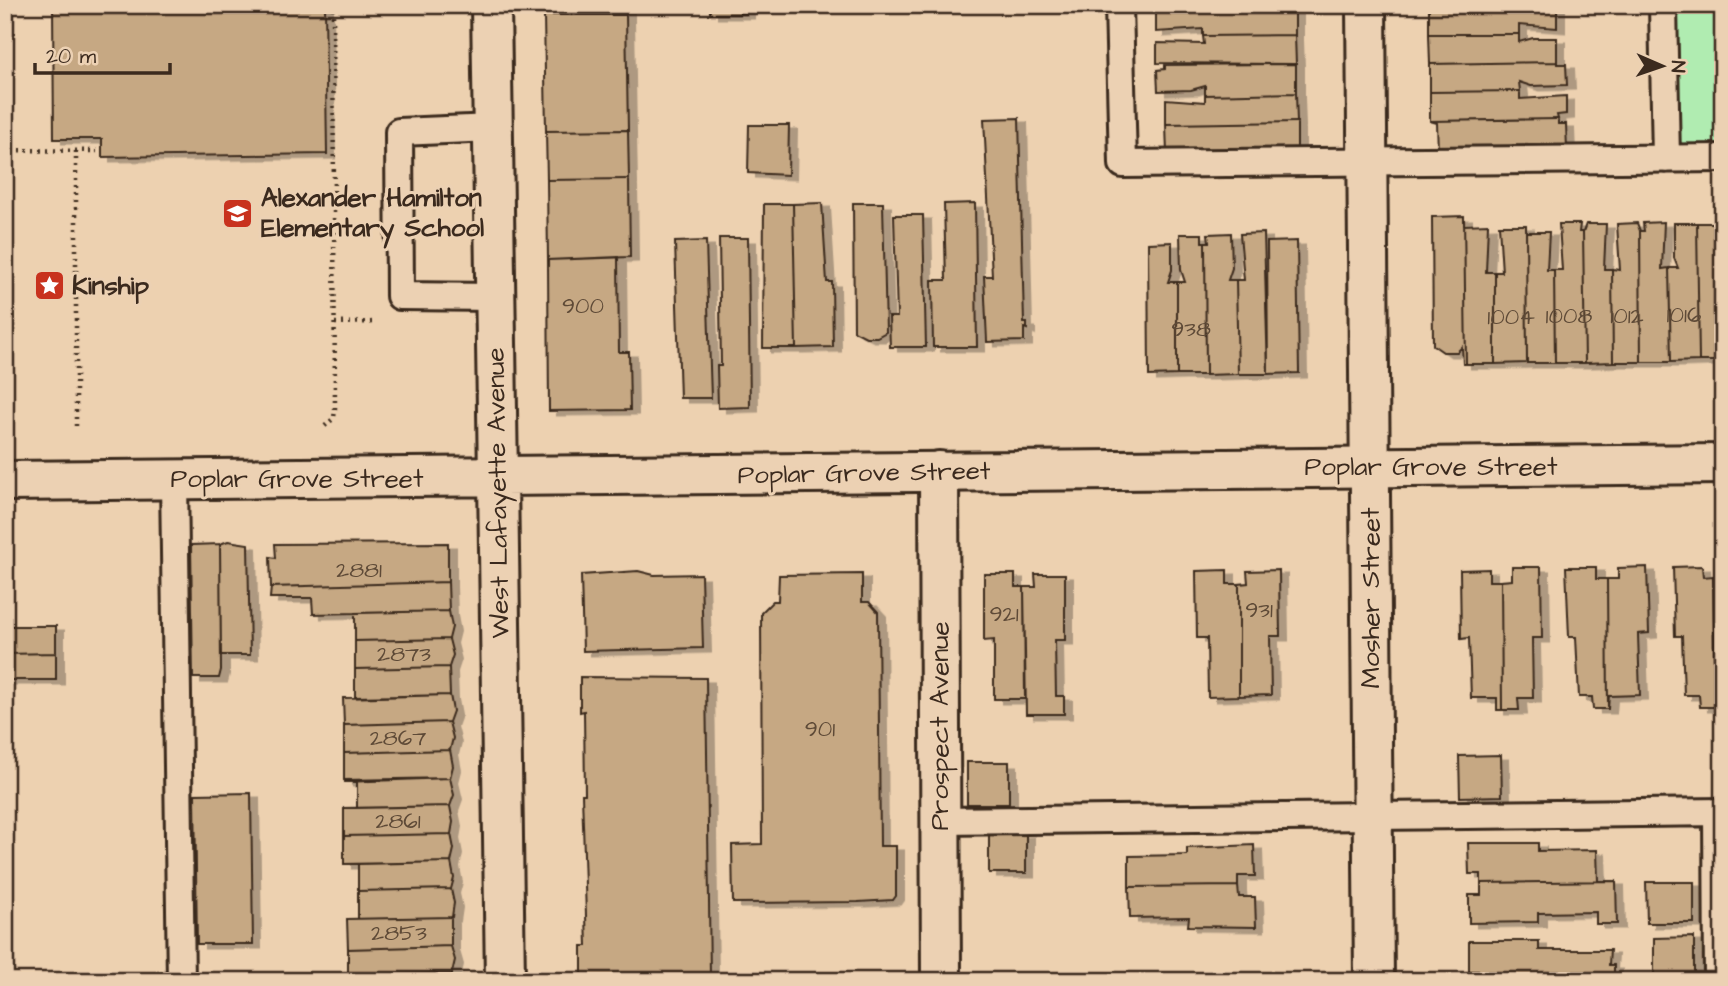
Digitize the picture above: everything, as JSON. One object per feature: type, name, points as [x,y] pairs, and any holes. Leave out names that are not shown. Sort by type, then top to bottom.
[{"type":"main road","name":"West Lafayette Avenue","points":[[491,5],[505,981]]},
{"type":"main road","name":"Mosher Street","points":[[1366,5],[1374,981]]},
{"type":"main road","name":"Poplar Grove Street","points":[[5,481],[1723,464]]},
{"type":"main road","name":"Prospect Avenue","points":[[939,471],[941,981]]},
{"type":"lane","points":[[1119,5],[1123,164],[1723,158]]},
{"type":"lane","points":[[1663,5],[1667,159]]},
{"type":"lane","points":[[493,128],[399,132],[400,296],[495,297]]},
{"type":"lane","points":[[174,480],[181,981]]},
{"type":"lane","points":[[941,821],[1720,812],[1718,981]]},
{"type":"path","points":[[325,426],[334,418],[335,408],[333,5]]},
{"type":"path","points":[[5,150],[97,151]]},
{"type":"path","points":[[76,151],[76,426]]},
{"type":"green space","points":[[1672,5],[1723,5],[1723,143],[1674,151]]},
{"type":"building","points":[[53,5],[325,5],[327,154],[102,157],[102,139],[54,139]]},
{"type":"building","points":[[544,5],[626,5],[626,15],[544,15]]},
{"type":"building","points":[[710,5],[746,5],[746,14],[710,14]]},
{"type":"building","points":[[1155,5],[1295,5],[1164,9],[1155,6]]},
{"type":"building","points":[[1429,5],[1557,5],[1557,28],[1519,25],[1519,34],[1429,34]]},
{"type":"building","points":[[1295,7],[1295,35],[1203,36],[1203,29],[1156,32],[1156,12],[1164,12],[1164,9]]},
{"type":"building","points":[[544,15],[626,15],[628,130],[546,131]]},
{"type":"building","points":[[1429,34],[1519,34],[1519,42],[1533,38],[1557,38],[1557,62],[1430,64]]},
{"type":"building","points":[[1295,35],[1296,64],[1157,63],[1157,43],[1204,44],[1203,36]]},
{"type":"building","points":[[1296,64],[1296,93],[1205,95],[1205,86],[1191,90],[1158,91],[1157,70],[1165,69],[1165,65]]},
{"type":"building","points":[[1430,64],[1566,64],[1567,85],[1531,86],[1519,82],[1520,91],[1430,92]]},
{"type":"building","points":[[1520,91],[1520,99],[1566,96],[1566,114],[1557,115],[1558,119],[1430,121],[1430,92]]},
{"type":"building","points":[[1296,93],[1297,122],[1166,124],[1166,99],[1205,102],[1205,95]]},
{"type":"building","points":[[1019,118],[1024,323],[1027,323],[1027,329],[1024,328],[1024,341],[987,342],[984,276],[992,276],[984,119]]},
{"type":"building","points":[[1558,119],[1558,124],[1566,124],[1567,149],[1438,151],[1437,123],[1430,121]]},
{"type":"building","points":[[1297,122],[1297,153],[1167,154],[1166,124]]},
{"type":"building","points":[[749,125],[789,125],[788,175],[748,173]]},
{"type":"building","points":[[628,130],[629,179],[547,180],[546,131]]},
{"type":"building","points":[[629,179],[630,257],[548,260],[547,180]]},
{"type":"building","points":[[822,203],[827,282],[832,282],[833,347],[796,348],[793,204]]},
{"type":"building","points":[[853,203],[883,203],[886,332],[877,337],[866,337],[854,331]]},
{"type":"building","points":[[975,203],[977,347],[933,347],[932,280],[946,280],[944,204]]},
{"type":"building","points":[[764,204],[793,204],[796,348],[763,348]]},
{"type":"building","points":[[894,215],[923,215],[926,347],[890,347],[889,317],[897,317]]},
{"type":"building","points":[[1464,216],[1466,364],[1463,364],[1462,347],[1457,352],[1443,352],[1433,345],[1432,217]]},
{"type":"building","points":[[1664,222],[1662,269],[1669,268],[1671,362],[1641,362],[1640,231],[1644,231],[1643,223]]},
{"type":"building","points":[[1637,223],[1640,231],[1641,362],[1613,362],[1612,269],[1620,270],[1617,224]]},
{"type":"building","points":[[1674,223],[1697,223],[1699,361],[1671,362],[1669,268],[1678,268],[1674,258]]},
{"type":"building","points":[[1697,223],[1723,223],[1723,262],[1720,268],[1723,268],[1723,361],[1699,361]]},
{"type":"building","points":[[1488,224],[1486,272],[1495,272],[1495,364],[1466,364],[1464,225]]},
{"type":"building","points":[[1559,224],[1580,224],[1579,232],[1583,232],[1585,363],[1555,363],[1554,270],[1562,270]]},
{"type":"building","points":[[1586,224],[1606,224],[1604,269],[1612,269],[1613,362],[1585,363],[1583,232]]},
{"type":"building","points":[[1499,225],[1526,225],[1527,363],[1495,364],[1495,272],[1502,272]]},
{"type":"building","points":[[1526,232],[1549,232],[1547,270],[1554,270],[1555,363],[1527,363]]},
{"type":"building","points":[[1231,233],[1232,268],[1228,280],[1236,280],[1238,374],[1206,375],[1205,242],[1209,242],[1208,234]]},
{"type":"building","points":[[1264,233],[1268,374],[1238,374],[1236,280],[1244,280],[1240,234]]},
{"type":"building","points":[[1180,234],[1202,234],[1202,242],[1205,242],[1206,375],[1177,375],[1177,282],[1185,282],[1181,270]]},
{"type":"building","points":[[719,238],[748,238],[750,407],[718,408],[717,366],[721,366]]},
{"type":"building","points":[[706,241],[711,398],[680,398],[675,242]]},
{"type":"building","points":[[1297,241],[1299,373],[1268,374],[1267,242]]},
{"type":"building","points":[[1172,242],[1172,270],[1168,282],[1177,282],[1177,375],[1149,376],[1148,243]]},
{"type":"building","points":[[618,257],[619,352],[629,352],[630,410],[549,411],[548,260]]},
{"type":"building","points":[[228,541],[248,544],[250,655],[221,655],[220,544]]},
{"type":"building","points":[[448,543],[448,582],[271,587],[270,557],[276,558],[275,544]]},
{"type":"building","points":[[220,544],[221,670],[219,678],[193,678],[191,545]]},
{"type":"building","points":[[1702,566],[1703,577],[1713,576],[1715,707],[1700,707],[1699,695],[1684,695],[1682,636],[1675,636],[1673,567]]},
{"type":"building","points":[[1512,567],[1541,567],[1542,638],[1532,638],[1533,698],[1518,698],[1519,710],[1502,710],[1501,581],[1512,580]]},
{"type":"building","points":[[1566,567],[1596,567],[1596,579],[1607,579],[1608,709],[1593,709],[1592,697],[1579,697],[1576,637],[1569,637]]},
{"type":"building","points":[[1647,567],[1649,633],[1638,634],[1640,695],[1609,696],[1608,709],[1607,579],[1618,579],[1618,568]]},
{"type":"building","points":[[1489,569],[1489,581],[1501,581],[1502,710],[1497,710],[1497,698],[1471,698],[1469,638],[1461,639],[1460,570]]},
{"type":"building","points":[[1227,570],[1227,584],[1239,584],[1239,696],[1208,697],[1207,638],[1197,638],[1196,571]]},
{"type":"building","points":[[1279,570],[1280,636],[1270,636],[1271,695],[1239,696],[1239,584],[1248,583],[1247,571]]},
{"type":"building","points":[[638,571],[654,575],[701,574],[703,648],[583,651],[581,575]]},
{"type":"building","points":[[862,574],[862,602],[869,602],[878,612],[880,846],[896,846],[896,896],[893,900],[858,902],[733,903],[732,845],[762,844],[761,613],[773,601],[778,601],[779,575]]},
{"type":"building","points":[[984,574],[1015,574],[1015,587],[1024,587],[1025,699],[994,699],[994,640],[984,641]]},
{"type":"building","points":[[1035,574],[1065,574],[1065,640],[1055,640],[1056,696],[1064,696],[1064,714],[1026,714],[1024,587],[1036,587]]},
{"type":"building","points":[[1713,576],[1723,576],[1723,706],[1715,707]]},
{"type":"building","points":[[448,582],[449,611],[313,614],[312,598],[270,598],[271,587]]},
{"type":"building","points":[[449,611],[452,627],[449,639],[355,641],[355,613]]},
{"type":"building","points":[[5,626],[56,626],[56,653],[5,654]]},
{"type":"building","points":[[449,639],[453,655],[449,667],[355,669],[355,641]]},
{"type":"building","points":[[56,653],[56,680],[5,680],[5,654]]},
{"type":"building","points":[[449,667],[450,695],[355,697],[355,669]]},
{"type":"building","points":[[580,677],[706,678],[710,976],[653,977],[653,981],[628,981],[628,977],[582,981],[582,946],[587,946],[582,794],[585,794],[584,711],[580,712]]},
{"type":"building","points":[[450,695],[453,711],[449,722],[344,725],[343,698]]},
{"type":"building","points":[[449,722],[453,738],[450,750],[344,753],[344,725]]},
{"type":"building","points":[[450,750],[453,766],[450,778],[344,780],[344,753]]},
{"type":"building","points":[[1501,755],[1502,796],[1460,797],[1459,756]]},
{"type":"building","points":[[967,762],[1009,762],[1009,804],[967,804]]},
{"type":"building","points":[[450,778],[454,795],[450,806],[357,808],[357,782]]},
{"type":"building","points":[[251,793],[253,944],[197,944],[195,794]]},
{"type":"building","points":[[450,806],[453,822],[451,834],[344,836],[344,808]]},
{"type":"building","points":[[1026,833],[1026,873],[989,873],[989,834]]},
{"type":"building","points":[[451,834],[454,849],[451,862],[344,864],[344,836]]},
{"type":"building","points":[[1468,843],[1538,843],[1538,851],[1597,850],[1598,881],[1616,881],[1481,883],[1481,874],[1469,874]]},
{"type":"building","points":[[1254,845],[1255,876],[1238,876],[1238,886],[1129,887],[1129,856],[1187,855],[1187,848]]},
{"type":"building","points":[[451,862],[454,878],[451,889],[358,891],[358,864]]},
{"type":"building","points":[[1616,881],[1617,924],[1596,924],[1596,912],[1538,913],[1538,922],[1469,923],[1469,895],[1481,895],[1481,883]]},
{"type":"building","points":[[1646,882],[1694,882],[1694,923],[1647,923]]},
{"type":"building","points":[[1238,886],[1239,897],[1255,897],[1256,927],[1188,926],[1189,917],[1130,918],[1129,887]]},
{"type":"building","points":[[451,889],[454,903],[452,917],[358,919],[358,891]]},
{"type":"building","points":[[451,917],[451,946],[348,949],[347,919]]},
{"type":"building","points":[[1694,937],[1694,980],[1654,980],[1654,938]]},
{"type":"building","points":[[1469,941],[1539,941],[1539,950],[1610,950],[1609,965],[1614,965],[1614,979],[1483,981],[1482,971],[1469,971]]},
{"type":"building","points":[[451,946],[455,960],[452,973],[348,975],[348,949]]},
{"type":"building","points":[[452,973],[452,981],[348,981],[348,975]]},
{"type":"building","points":[[1614,979],[1614,981],[1540,981]]},
{"type":"place","name":"Alexander Hamilton Elementary School","points":[[238,213]]},
{"type":"place","name":"Kinship","points":[[49,286]]}]
